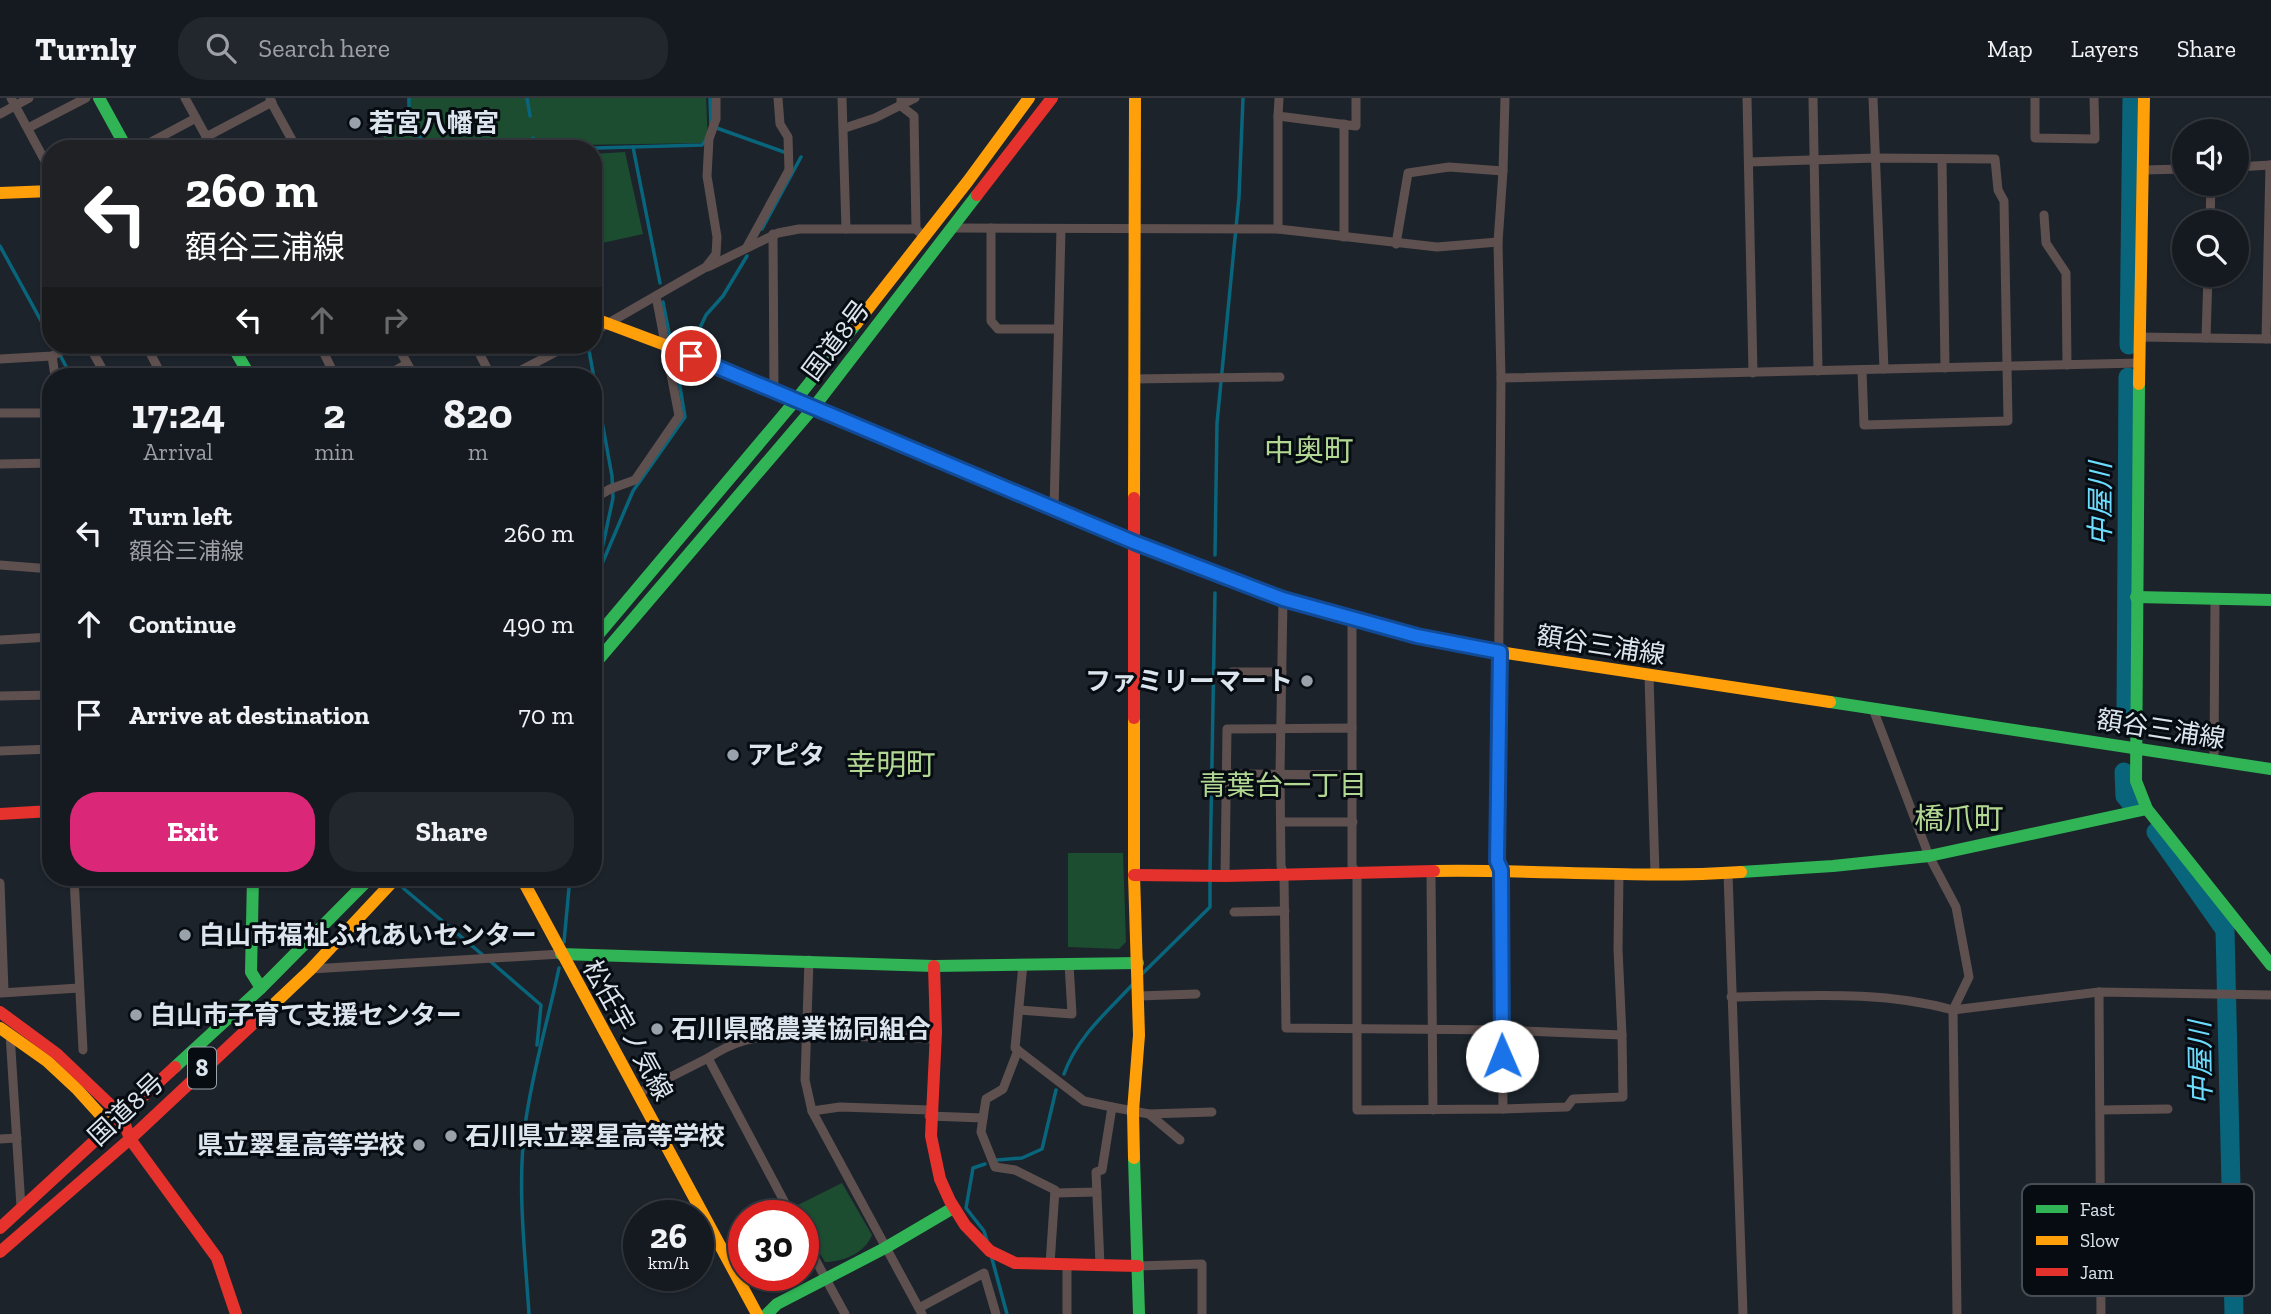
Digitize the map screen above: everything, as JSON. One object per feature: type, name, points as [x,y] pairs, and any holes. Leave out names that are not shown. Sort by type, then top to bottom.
[{"type":"main road","points":[[99,98],[122,140]]},
{"type":"main road","name":"国道8号","points":[[602,630],[794,401],[920,233],[1029,98]]},
{"type":"main road","name":"国道8号","points":[[602,655],[814,407],[1052,98]]},
{"type":"main road","points":[[1135,98],[1134,875],[1139,1035],[1133,1111],[1139,1314]]},
{"type":"main road","points":[[2144,98],[2138,363],[2136,781],[2147,809],[2271,965]]},
{"type":"main road","points":[[0,193],[42,191]]},
{"type":"main road","name":"額谷三浦線","points":[[602,322],[687,354],[1136,543],[1283,599],[1352,619],[1417,636],[1500,652],[2271,769]]},
{"type":"main road","points":[[2136,597],[2271,600]]},
{"type":"main road","points":[[1134,875],[1216,876],[1501,870],[1728,873],[1929,856],[2147,809]]},
{"type":"main road","points":[[0,814],[42,812]]},
{"type":"main road","points":[[253,886],[251,972],[261,988]]},
{"type":"main road","name":"国道8号","points":[[0,1228],[261,988],[362,886]]},
{"type":"main road","name":"国道8号","points":[[0,1252],[130,1139],[310,970],[389,886]]},
{"type":"main road","name":"松任宇ノ気線","points":[[526,886],[757,1314]]},
{"type":"main road","points":[[561,954],[934,966],[1138,966]]},
{"type":"main road","points":[[934,966],[936,1039],[929,1135],[933,1164],[953,1208],[978,1242],[987,1250],[1010,1261],[1138,1266]]},
{"type":"main road","points":[[0,1012],[57,1054],[122,1116],[130,1139],[217,1258],[236,1314]]},
{"type":"main road","points":[[5,1031],[47,1061],[76,1088],[110,1127],[130,1139]]},
{"type":"main road","points":[[766,1314],[777,1304],[885,1248],[953,1208]]},
{"type":"street","points":[[0,114],[13,102],[29,98]]},
{"type":"street","points":[[28,128],[86,98]]},
{"type":"street","points":[[185,98],[208,140]]},
{"type":"street","points":[[706,267],[716,254],[717,237],[707,176],[709,139],[716,119],[716,98]]},
{"type":"street","points":[[746,248],[789,170],[788,137],[780,124],[778,98]]},
{"type":"street","points":[[842,98],[846,229]]},
{"type":"street","points":[[845,128],[915,98]]},
{"type":"street","points":[[1278,229],[1279,98]]},
{"type":"street","points":[[1278,116],[1356,126],[1356,98]]},
{"type":"street","points":[[1503,1109],[1501,870],[1497,861],[1501,378],[1498,242],[1505,98]]},
{"type":"street","points":[[1747,98],[1753,373]]},
{"type":"street","points":[[1813,98],[1818,371]]},
{"type":"street","points":[[1873,98],[1884,369]]},
{"type":"street","points":[[2035,98],[2035,138],[2095,139],[2094,98]]},
{"type":"street","points":[[206,137],[271,100],[292,140]]},
{"type":"street","points":[[13,102],[42,155]]},
{"type":"street","points":[[602,327],[706,267],[773,234],[799,229],[920,233],[914,116],[901,102]]},
{"type":"street","points":[[155,140],[196,118]]},
{"type":"street","points":[[1344,124],[1344,237]]},
{"type":"street","points":[[1749,162],[1876,158],[1995,159],[1998,190],[2004,201],[2008,421],[1864,425],[1862,370]]},
{"type":"street","points":[[1942,159],[1945,368]]},
{"type":"street","points":[[2139,337],[2269,339],[2270,165],[2249,166]]},
{"type":"street","points":[[1396,243],[1408,173],[1449,167],[1503,171]]},
{"type":"street","points":[[2143,170],[2172,169]]},
{"type":"street","points":[[2044,215],[2046,243],[2066,272],[2067,366]]},
{"type":"street","points":[[952,228],[1278,229],[1437,247],[1498,242]]},
{"type":"street","points":[[991,228],[990,321],[998,329],[1058,329]]},
{"type":"street","points":[[1054,509],[1061,229]]},
{"type":"street","points":[[773,234],[774,391]]},
{"type":"street","points":[[2206,338],[2208,287]]},
{"type":"street","points":[[602,494],[635,480],[679,416],[656,296]]},
{"type":"street","points":[[0,359],[56,354]]},
{"type":"street","points":[[402,354],[409,368]]},
{"type":"street","points":[[534,368],[556,354]]},
{"type":"street","points":[[52,356],[54,368]]},
{"type":"street","points":[[1501,378],[2138,363]]},
{"type":"street","points":[[400,368],[407,364]]},
{"type":"street","points":[[1133,379],[1280,377]]},
{"type":"street","points":[[0,413],[42,413]]},
{"type":"street","points":[[0,464],[42,463]]},
{"type":"street","points":[[0,565],[42,568]]},
{"type":"street","points":[[1283,599],[1280,775],[1286,1028],[1502,1030],[1622,1035]]},
{"type":"street","points":[[2214,760],[2215,599]]},
{"type":"street","points":[[1352,619],[1352,866],[1357,874],[1357,1110],[1567,1107],[1573,1099],[1623,1097],[1618,949],[1619,873]]},
{"type":"street","points":[[0,640],[42,638]]},
{"type":"street","points":[[1232,672],[1282,673]]},
{"type":"street","points":[[1649,676],[1655,873]]},
{"type":"street","points":[[0,696],[42,695]]},
{"type":"street","points":[[1873,709],[1929,856],[1956,907],[1969,977],[1953,1010],[1956,1314]]},
{"type":"street","points":[[1216,876],[1226,774],[1227,729],[1352,727]]},
{"type":"street","points":[[0,751],[42,750]]},
{"type":"street","points":[[1226,774],[1353,775]]},
{"type":"street","points":[[1281,822],[1353,822]]},
{"type":"street","points":[[1431,873],[1433,1110]]},
{"type":"street","points":[[1728,873],[1743,1314]]},
{"type":"street","points":[[0,883],[2,993],[79,988]]},
{"type":"street","points":[[74,886],[83,1050]]},
{"type":"street","points":[[1234,912],[1284,911]]},
{"type":"street","points":[[310,970],[561,954]]},
{"type":"street","points":[[809,960],[805,1080],[812,1111],[920,1311],[984,1273],[996,1314]]},
{"type":"street","points":[[1023,964],[1015,1048],[1084,1101],[1149,1114],[1212,1112]]},
{"type":"street","points":[[1018,1010],[1073,1019],[1069,964]]},
{"type":"street","points":[[1139,990],[1196,994]]},
{"type":"street","points":[[1731,997],[1873,996],[1933,1004],[1953,1010],[2099,992],[2271,995]]},
{"type":"street","points":[[2099,992],[2100,1184]]},
{"type":"street","points":[[5,1031],[13,1086],[21,1210]]},
{"type":"street","points":[[637,1094],[729,1045],[758,1036],[783,1034],[936,1039]]},
{"type":"street","points":[[1018,1050],[1003,1089],[986,1099],[981,1132],[995,1167],[1015,1170],[1055,1189],[1050,1264]]},
{"type":"street","points":[[708,1058],[783,1200]]},
{"type":"street","points":[[0,1087],[13,1086]]},
{"type":"street","points":[[812,1111],[840,1107],[983,1118]]},
{"type":"street","points":[[1100,1265],[1096,1172],[1102,1170],[1112,1107]]},
{"type":"street","points":[[2100,1110],[2168,1109]]},
{"type":"street","points":[[1149,1114],[1180,1140]]},
{"type":"street","points":[[0,1139],[17,1138]]},
{"type":"street","points":[[1055,1193],[1097,1192]]},
{"type":"street","points":[[1138,1266],[1202,1264],[1202,1314]]},
{"type":"street","points":[[1067,1265],[1067,1314]]},
{"type":"street","points":[[819,1266],[845,1314]]},
{"type":"street","points":[[2101,1296],[2101,1314]]},
{"type":"green space","points":[[410,98],[706,98],[708,143],[602,145],[602,140],[384,140],[383,125],[412,123],[409,115]]},
{"type":"green space","points":[[625,152],[643,234],[602,243],[602,153]]},
{"type":"green space","points":[[1068,853],[1123,853],[1126,942],[1119,949],[1068,947]]},
{"type":"green space","points":[[842,1183],[872,1235],[869,1241],[853,1255],[825,1262],[819,1252],[819,1200],[808,1200]]},
{"type":"waterway","points":[[409,98],[413,128],[422,140]]},
{"type":"waterway","points":[[527,98],[530,116]]},
{"type":"waterway","points":[[710,98],[711,126],[784,152]]},
{"type":"waterway","points":[[1215,555],[1217,423],[1239,197],[1243,98]]},
{"type":"waterway","name":"中屋川","points":[[2129,345],[2132,98]]},
{"type":"waterway","points":[[602,148],[702,145],[706,140]]},
{"type":"waterway","points":[[633,147],[660,283]]},
{"type":"waterway","points":[[762,229],[801,157]]},
{"type":"waterway","points":[[0,246],[42,323]]},
{"type":"waterway","points":[[689,351],[706,315],[723,296],[747,256]]},
{"type":"waterway","points":[[663,302],[670,338]]},
{"type":"waterway","points":[[590,354],[592,368]]},
{"type":"waterway","points":[[60,355],[67,368]]},
{"type":"waterway","points":[[602,564],[633,491],[685,417],[678,375],[686,358]]},
{"type":"waterway","points":[[675,359],[678,373]]},
{"type":"waterway","name":"中屋川","points":[[2126,715],[2128,377]]},
{"type":"waterway","points":[[602,421],[612,476],[613,498],[602,549]]},
{"type":"waterway","points":[[1210,873],[1215,593]]},
{"type":"waterway","name":"中屋川","points":[[2124,772],[2125,796],[2130,802]]},
{"type":"waterway","name":"中屋川","points":[[2156,832],[2225,930],[2231,1184]]},
{"type":"waterway","points":[[1142,974],[1210,907],[1210,880]]},
{"type":"waterway","points":[[564,942],[569,886]]},
{"type":"waterway","points":[[403,888],[484,956]]},
{"type":"waterway","points":[[490,961],[541,1005],[537,1045]]},
{"type":"waterway","points":[[529,1314],[522,1220],[523,1149],[532,1086],[559,968]]},
{"type":"waterway","points":[[1064,1074],[1085,1036],[1135,982]]},
{"type":"waterway","points":[[997,1160],[1022,1158],[1042,1149],[1056,1090]]},
{"type":"waterway","points":[[985,1164],[973,1168],[966,1208],[984,1231],[988,1244]]},
{"type":"waterway","points":[[991,1255],[1007,1314]]},
{"type":"waterway","name":"中屋川","points":[[2234,1296],[2234,1314]]},
{"type":"traffic: fast","points":[[99,98],[122,140]]},
{"type":"traffic: fast","points":[[602,655],[814,407],[977,195]]},
{"type":"traffic: fast","points":[[602,630],[795,401],[856,324]]},
{"type":"traffic: fast","points":[[237,354],[245,368]]},
{"type":"traffic: fast","points":[[2139,384],[2136,781],[2147,809],[2271,965]]},
{"type":"traffic: fast","points":[[903,444],[1138,543],[1281,598],[1382,628],[1486,650]]},
{"type":"traffic: fast","points":[[2136,597],[2271,600]]},
{"type":"traffic: fast","points":[[1830,702],[2271,769]]},
{"type":"traffic: fast","points":[[1741,872],[1929,856],[2147,809]]},
{"type":"traffic: fast","points":[[253,886],[251,972],[261,988]]},
{"type":"traffic: fast","points":[[175,1067],[261,988],[362,886]]},
{"type":"traffic: fast","points":[[561,954],[934,966],[1138,963]]},
{"type":"traffic: fast","points":[[1134,1158],[1139,1314]]},
{"type":"traffic: fast","points":[[767,1314],[777,1304],[885,1248],[953,1208]]},
{"type":"traffic: slow","points":[[856,324],[1029,98]]},
{"type":"traffic: slow","points":[[1134,498],[1135,98]]},
{"type":"traffic: slow","points":[[2139,384],[2144,98]]},
{"type":"traffic: slow","points":[[0,193],[42,191]]},
{"type":"traffic: slow","points":[[602,321],[903,444]]},
{"type":"traffic: slow","points":[[1486,650],[1830,702]]},
{"type":"traffic: slow","points":[[1134,718],[1134,875],[1139,1035],[1133,1111],[1134,1158]]},
{"type":"traffic: slow","points":[[1434,871],[1664,875],[1741,872]]},
{"type":"traffic: slow","points":[[256,1021],[310,970],[389,886]]},
{"type":"traffic: slow","points":[[526,886],[757,1314]]},
{"type":"traffic: slow","points":[[0,1028],[47,1061],[114,1130]]},
{"type":"traffic: jam","points":[[977,195],[1052,98]]},
{"type":"traffic: jam","points":[[1134,498],[1134,718]]},
{"type":"traffic: jam","points":[[0,814],[42,812]]},
{"type":"traffic: jam","points":[[1134,875],[1225,876],[1434,871]]},
{"type":"traffic: jam","points":[[934,966],[936,1032],[931,1136],[940,1179],[965,1225],[990,1251],[1015,1263],[1138,1266]]},
{"type":"traffic: jam","points":[[0,1012],[57,1054],[122,1116],[130,1139],[217,1258],[236,1314]]},
{"type":"traffic: jam","points":[[0,1252],[130,1139],[256,1021]]},
{"type":"traffic: jam","points":[[0,1228],[175,1067]]},
{"type":"place","name":"若宮八幡宮","points":[[355,123]]},
{"type":"place","name":"ファミリーマート","points":[[1307,681]]},
{"type":"place","name":"アピタ","points":[[733,755]]},
{"type":"place","name":"白山市福祉ふれあいセンター","points":[[185,935]]},
{"type":"place","name":"白山市子育て支援センター","points":[[136,1015]]},
{"type":"place","name":"石川県酪農業協同組合","points":[[657,1029]]},
{"type":"place","name":"石川県立翠星高等学校","points":[[451,1136]]},
{"type":"place","name":"県立翠星高等学校","points":[[419,1145]]},
{"type":"district","name":"中奥町","points":[[1309,451]]},
{"type":"district","name":"幸明町","points":[[891,765]]},
{"type":"district","name":"青葉台一丁目","points":[[1283,785]]},
{"type":"district","name":"橋爪町","points":[[1959,819]]},
{"type":"route","points":[[691,356],[1014,493],[1283,599],[1417,636],[1500,652],[1497,861],[1501,870],[1502,1056]]}]
